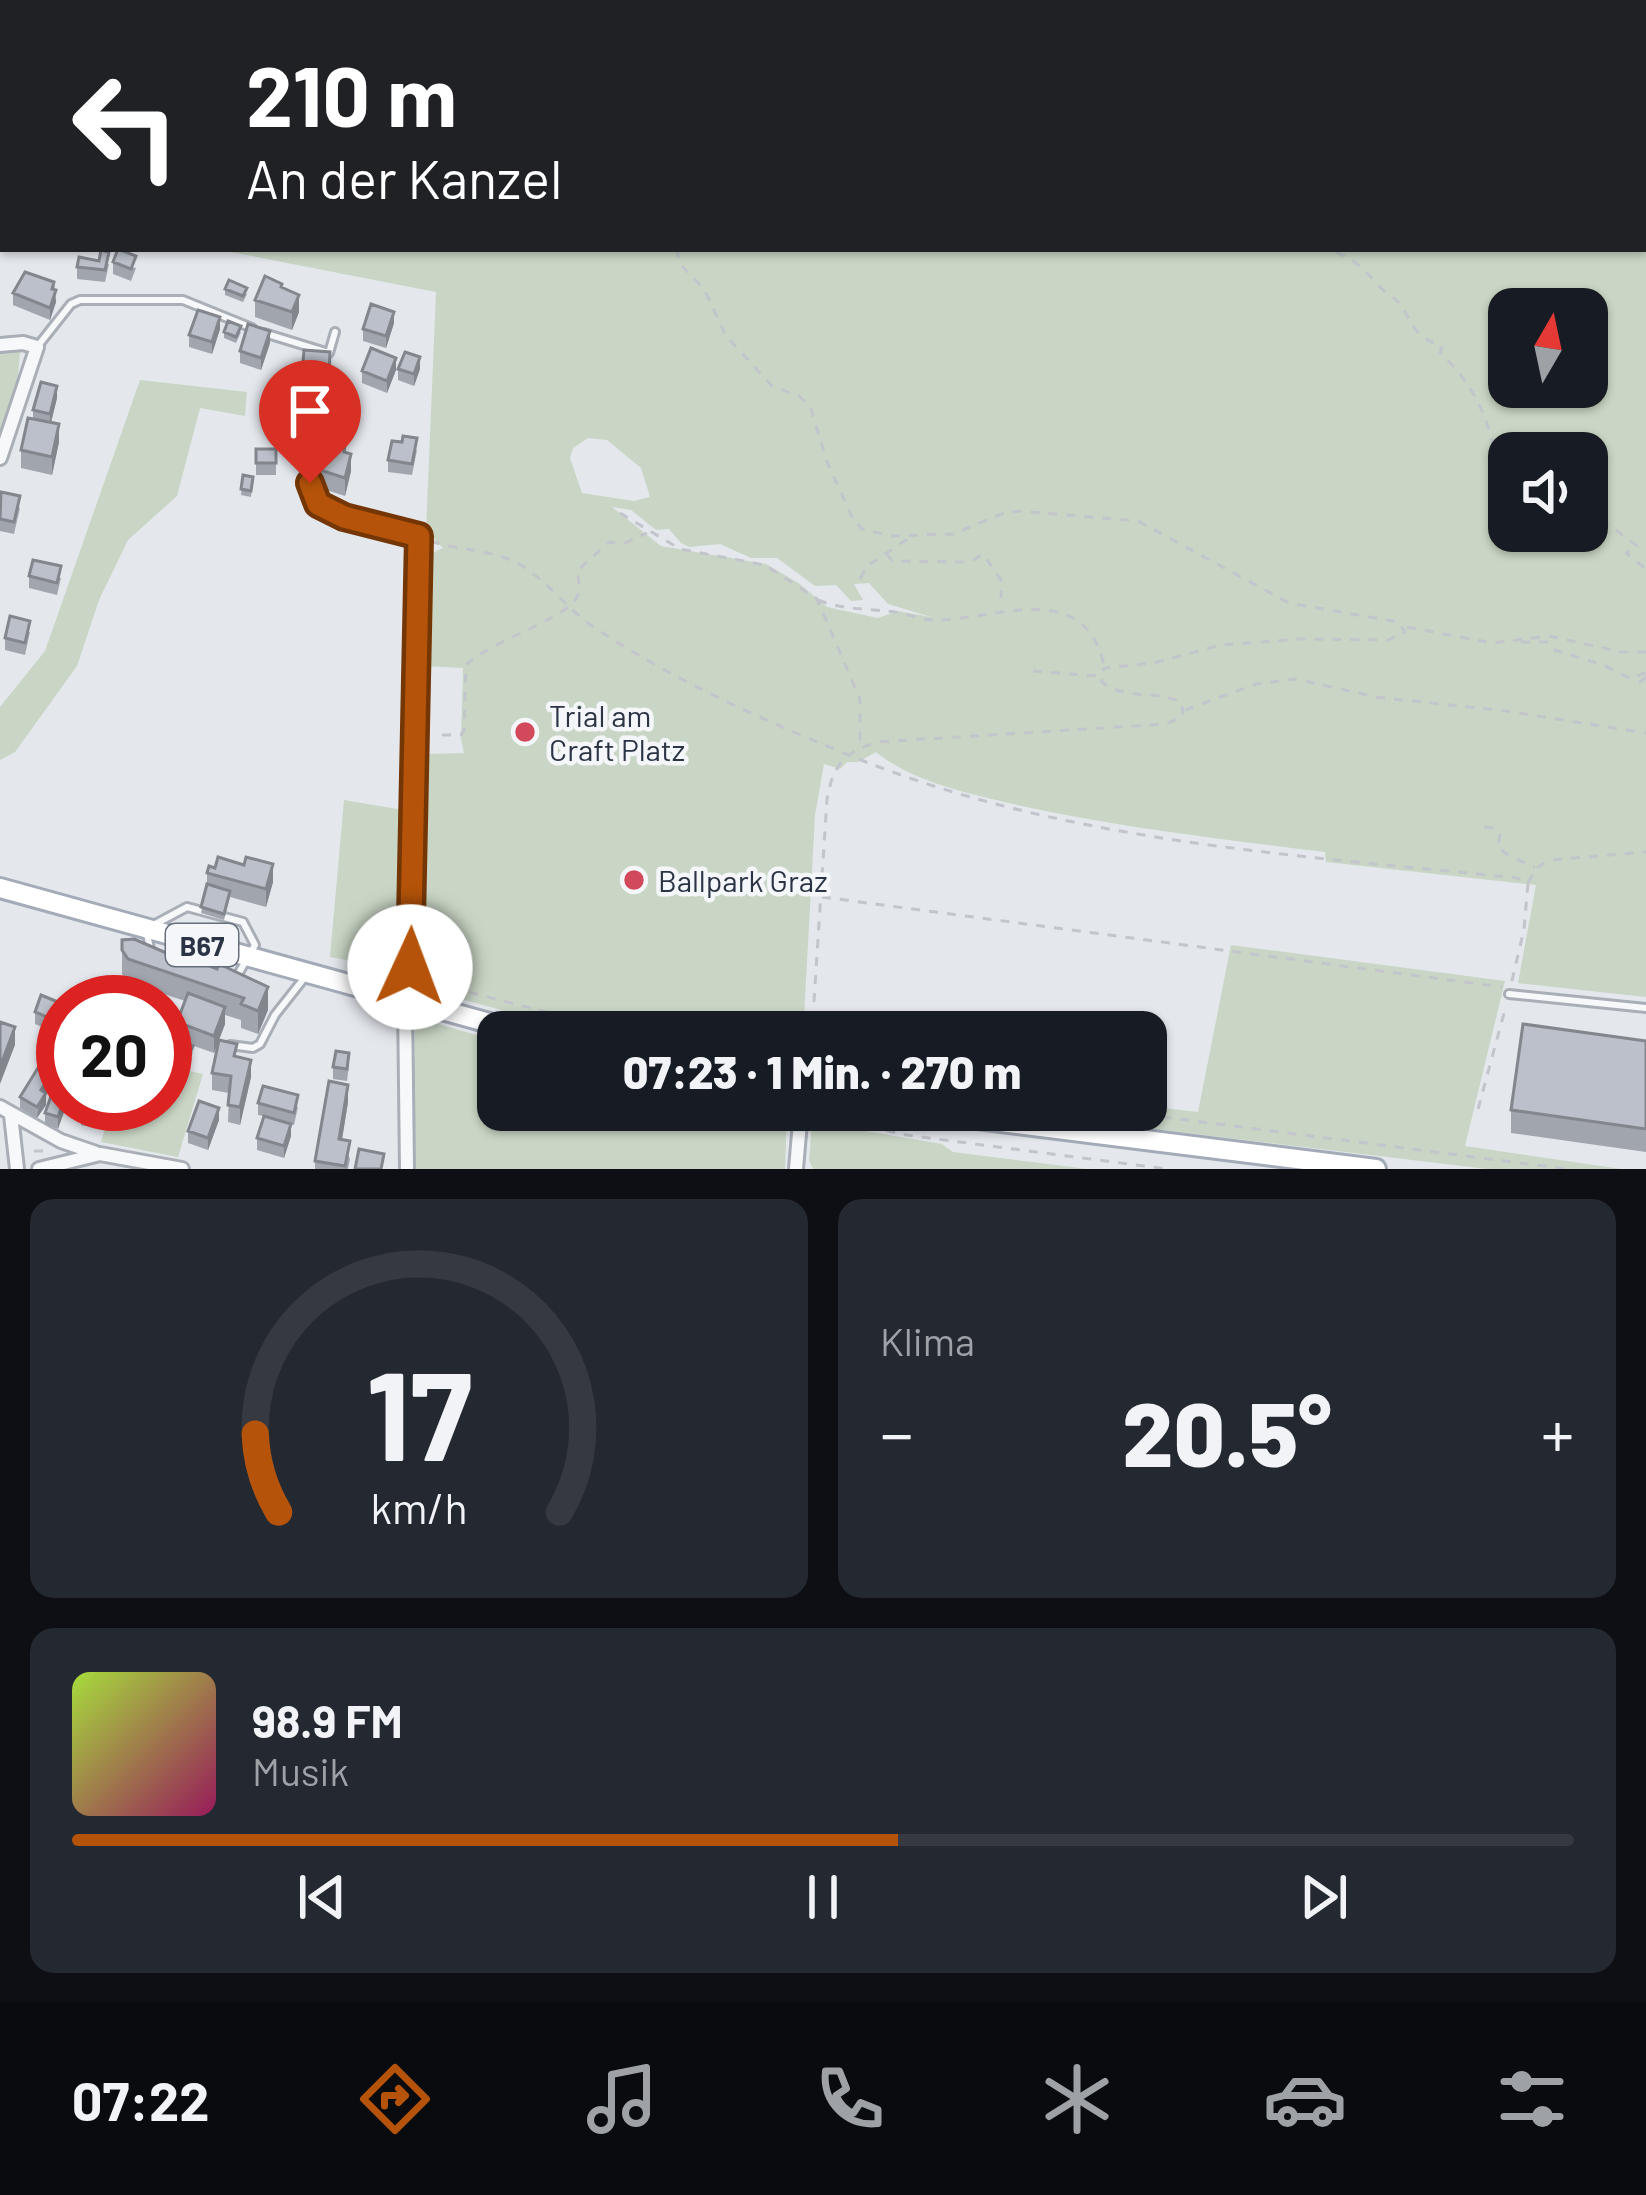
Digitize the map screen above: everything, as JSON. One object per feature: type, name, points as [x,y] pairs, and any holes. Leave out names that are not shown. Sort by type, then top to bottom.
[{"type":"main road","name":"B67","points":[[0,888],[477,1020]]},
{"type":"main road","points":[[1073,1131],[1376,1169]]},
{"type":"street","points":[[0,345],[37,347],[0,458]]},
{"type":"street","points":[[405,1000],[407,1169]]},
{"type":"street","points":[[5,1111],[61,1141],[100,1154],[182,1169]]},
{"type":"street","points":[[5,1111],[17,1169]]},
{"type":"street","points":[[796,1169],[799,1131]]},
{"type":"street","points":[[39,1169],[100,1154]]},
{"type":"lane","points":[[37,347],[71,304],[80,300],[182,299],[301,347],[329,353],[335,332]]},
{"type":"lane","points":[[310,483],[318,504],[344,517],[419,536],[405,1000]]},
{"type":"lane","points":[[187,907],[243,922],[255,945],[248,958],[233,983],[152,958],[146,929],[187,907]]},
{"type":"lane","points":[[222,1044],[244,1048],[260,1044],[308,974]]},
{"type":"lane","points":[[1510,991],[1646,1008]]},
{"type":"path","points":[[677,252],[679,263],[704,289],[726,336],[772,386],[799,396],[810,406],[827,462],[853,519],[872,534],[953,535],[1020,511],[1138,520],[1289,603],[1389,619],[1403,627],[1492,644],[1548,642],[1562,653],[1603,664],[1631,679],[1646,677]]},
{"type":"path","points":[[1336,252],[1358,262],[1403,307],[1407,323],[1418,335],[1442,346],[1440,353],[1463,374],[1490,432]]},
{"type":"path","points":[[620,514],[680,549],[765,565],[817,599],[842,609],[897,612],[936,621],[1052,608],[1072,616],[1098,639],[1105,668],[1100,676]]},
{"type":"path","points":[[1608,522],[1624,540],[1637,546],[1626,553],[1646,569]]},
{"type":"path","points":[[442,735],[464,730],[466,665],[483,650],[569,607],[580,587],[577,571],[609,542],[625,543],[649,533]]},
{"type":"path","points":[[419,536],[520,565],[590,625],[683,683],[845,754],[956,795],[1100,828],[1200,844],[1517,878],[1528,883]]},
{"type":"path","points":[[860,579],[867,566],[910,537]]},
{"type":"path","points":[[887,554],[892,561],[970,562],[983,554],[1001,580],[1001,598]]},
{"type":"path","points":[[817,599],[860,699],[860,747]]},
{"type":"path","points":[[1105,668],[1154,663],[1221,645],[1301,639],[1388,640],[1400,638],[1403,627]]},
{"type":"path","points":[[1518,642],[1549,636],[1622,652],[1646,652]]},
{"type":"path","points":[[1034,671],[1100,676],[1108,688],[1120,693],[1174,698],[1185,710]]},
{"type":"path","points":[[813,1011],[827,799],[831,779],[845,754],[860,747],[1179,722],[1185,710],[1256,684],[1296,679],[1376,698],[1506,711],[1646,733]]},
{"type":"path","points":[[1484,827],[1494,827],[1500,835],[1498,847],[1509,856],[1537,868]]},
{"type":"path","points":[[1478,1108],[1524,929],[1528,883],[1537,868],[1551,860],[1646,852]]},
{"type":"path","points":[[820,897],[1510,991]]},
{"type":"path","points":[[428,914],[439,951]]},
{"type":"path","points":[[359,970],[408,977],[542,1011]]},
{"type":"path","points":[[1167,1117],[1568,1169]]},
{"type":"path","points":[[888,1131],[1167,1169]]},
{"type":"green space","points":[[231,252],[1646,252],[1646,997],[1518,983],[1536,885],[1326,862],[1325,852],[1052,812],[941,785],[876,752],[840,769],[824,764],[815,815],[804,1011],[505,1011],[421,988],[416,971],[419,744],[427,744],[427,754],[464,753],[463,668],[425,666],[422,659],[426,556],[443,548],[426,530],[436,292]],"holes":[[[588,438],[607,440],[641,468],[650,497],[634,501],[582,493],[570,458],[573,448]],[[612,507],[631,510],[656,530],[669,529],[689,547],[720,544],[751,558],[777,558],[815,586],[836,585],[851,601],[863,600],[854,584],[869,583],[888,604],[931,617],[898,611],[878,618],[827,607],[766,564],[661,546]]]},
{"type":"green space","points":[[20,351],[18,376],[0,434],[0,352]]},
{"type":"green space","points":[[140,380],[247,392],[245,416],[200,408],[177,496],[128,540],[99,600],[77,666],[15,752],[0,760],[0,707],[45,651]]},
{"type":"green space","points":[[344,800],[409,811],[404,971],[330,957]]},
{"type":"green space","points":[[1231,945],[1505,981],[1465,1146],[1621,1169],[1487,1169],[1167,1131],[1167,1108],[1198,1112]]},
{"type":"green space","points":[[420,1019],[477,1035],[477,1131],[786,1131],[785,1169],[413,1169],[415,1024]]},
{"type":"green space","points":[[192,1071],[203,1074],[192,1111]]},
{"type":"green space","points":[[104,1131],[186,1131],[178,1157],[101,1142]]},
{"type":"green space","points":[[811,1131],[865,1131],[942,1144],[953,1152],[1087,1169],[813,1169]]},
{"type":"building","points":[[101,252],[109,252],[105,270],[77,267],[79,257],[99,261]]},
{"type":"building","points":[[117,252],[136,256],[131,269],[113,262]]},
{"type":"building","points":[[25,272],[54,282],[50,308],[13,293]]},
{"type":"building","points":[[265,276],[299,295],[292,312],[255,300]]},
{"type":"building","points":[[229,280],[247,288],[243,296],[225,289]]},
{"type":"building","points":[[371,304],[394,312],[386,336],[363,329]]},
{"type":"building","points":[[198,310],[220,317],[212,342],[189,335]]},
{"type":"building","points":[[228,321],[241,326],[236,337],[224,332]]},
{"type":"building","points":[[248,324],[270,331],[261,358],[240,351]]},
{"type":"building","points":[[371,348],[396,358],[387,381],[362,371]]},
{"type":"building","points":[[304,350],[330,352],[329,375],[323,380],[302,374]]},
{"type":"building","points":[[405,352],[420,357],[414,374],[398,369]]},
{"type":"building","points":[[41,382],[57,386],[50,414],[33,410]]},
{"type":"building","points":[[28,418],[59,424],[52,457],[21,450]]},
{"type":"building","points":[[296,424],[316,428],[314,437],[346,441],[344,452],[351,454],[345,478],[317,469],[329,445],[291,442]]},
{"type":"building","points":[[403,436],[417,438],[412,464],[388,460],[392,441],[402,442]]},
{"type":"building","points":[[256,449],[276,449],[276,463],[256,463]]},
{"type":"building","points":[[243,475],[253,477],[251,491],[241,489]]},
{"type":"building","points":[[1,492],[20,496],[14,522],[0,519]]},
{"type":"building","points":[[33,560],[61,566],[57,583],[29,576]]},
{"type":"building","points":[[10,616],[30,621],[25,643],[5,638]]},
{"type":"building","points":[[218,857],[244,865],[246,857],[273,864],[266,889],[207,873],[209,866],[215,868]]},
{"type":"building","points":[[207,884],[230,891],[224,914],[201,907]]},
{"type":"building","points":[[134,939],[217,969],[219,964],[268,987],[258,1011],[241,1004],[244,998],[192,981],[192,975],[176,975],[128,959],[122,940]]},
{"type":"building","points":[[192,995],[225,1007],[214,1036],[192,1028]]},
{"type":"building","points":[[0,1022],[15,1027],[0,1067]]},
{"type":"building","points":[[1523,1024],[1646,1041],[1646,1129],[1511,1110]]},
{"type":"building","points":[[219,1040],[237,1044],[234,1056],[251,1060],[240,1107],[228,1105],[231,1076],[212,1073]]},
{"type":"building","points":[[336,1051],[349,1053],[347,1069],[333,1067]]},
{"type":"building","points":[[36,1071],[36,1106],[20,1097]]},
{"type":"building","points":[[329,1081],[348,1085],[339,1139],[350,1141],[345,1166],[315,1161]]},
{"type":"building","points":[[263,1086],[298,1095],[294,1113],[258,1103]]},
{"type":"building","points":[[199,1101],[219,1108],[208,1138],[188,1131],[192,1131]]},
{"type":"building","points":[[264,1116],[291,1124],[284,1146],[257,1138]]},
{"type":"building","points":[[359,1149],[384,1154],[381,1169],[355,1169]]},
{"type":"place","name":"Trial am Craft Platz","points":[[525,732]]},
{"type":"place","name":"Ballpark Graz","points":[[634,880]]},
{"type":"route","points":[[310,483],[318,504],[344,517],[419,536],[410,967]]}]
